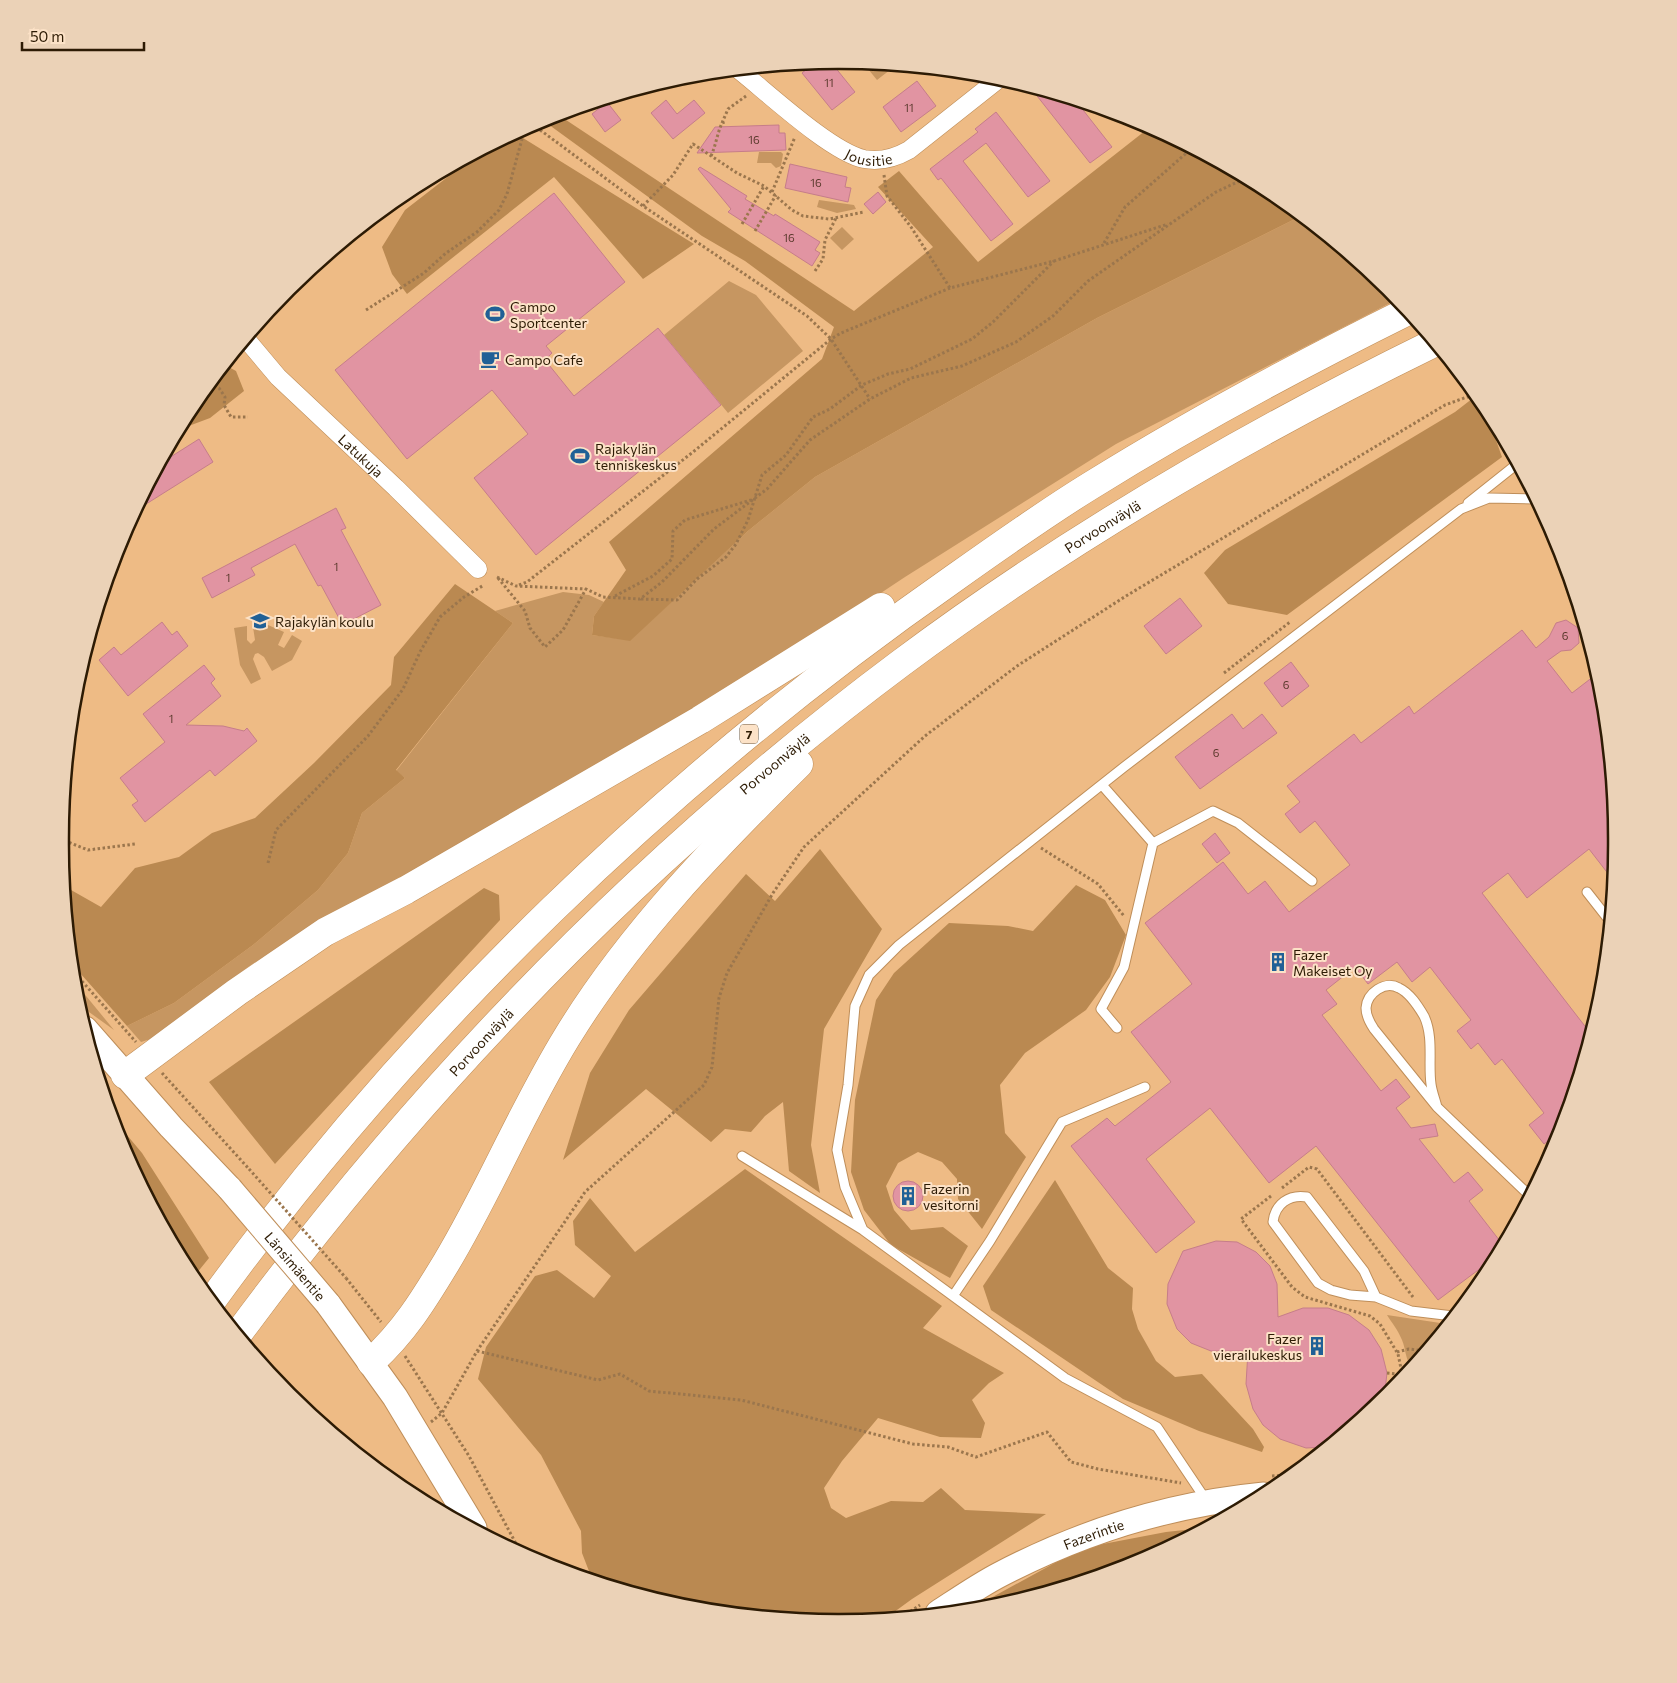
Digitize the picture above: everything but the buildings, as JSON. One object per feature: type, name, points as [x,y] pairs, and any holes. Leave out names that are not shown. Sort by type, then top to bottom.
[{"type":"highway","name":"7","points":[[216,1297],[296,1191],[368,1106],[445,1020],[552,909],[661,809],[756,728],[871,636],[1089,487],[1197,422],[1302,364],[1402,314]]},
{"type":"highway","name":"Porvoonväylä","points":[[241,1329],[326,1218],[390,1141],[536,983],[609,910],[744,789],[903,661],[1060,552],[1127,511],[1315,403],[1429,346]]},
{"type":"highway","points":[[125,1075],[229,998],[324,932],[406,890],[700,720],[850,628],[943,564],[1006,542]]},
{"type":"highway","points":[[371,1362],[394,1341],[422,1303],[457,1245],[567,1037],[606,978],[686,879],[903,661]]},
{"type":"main road","name":"Länsimäentie","points":[[94,1039],[230,1189],[328,1304],[371,1362],[417,1432],[469,1519]]},
{"type":"main road","name":"Fazerintie","points":[[949,1606],[998,1575],[1062,1544],[1203,1494],[1250,1495]]},
{"type":"street","name":"Jousitie","points":[[745,74],[833,145],[864,159],[882,160],[896,157],[908,150],[992,85]]},
{"type":"street","name":"Latukuja","points":[[250,343],[278,377],[396,488],[478,569]]},
{"type":"lane","points":[[863,1230],[845,1187],[837,1150],[848,1085],[855,1006],[869,975],[899,945],[1102,785],[1512,468]]},
{"type":"lane","points":[[1461,509],[1489,498],[1529,499]]},
{"type":"lane","points":[[1102,785],[1153,843]]},
{"type":"lane","points":[[1117,1028],[1101,1009],[1124,967],[1153,843],[1213,811],[1238,823],[1312,881]]},
{"type":"lane","points":[[1587,892],[1605,915]]},
{"type":"lane","points":[[1436,1106],[1431,1086],[1429,1038],[1423,1016],[1413,1000],[1397,986],[1380,988],[1368,999],[1366,1009],[1367,1018],[1379,1036],[1436,1106],[1526,1191]]},
{"type":"lane","points":[[953,1296],[990,1240],[1062,1122],[1145,1087]]},
{"type":"lane","points":[[742,1156],[863,1230],[1065,1378],[1157,1427],[1203,1494]]},
{"type":"lane","points":[[1376,1297],[1364,1271],[1307,1197],[1298,1195],[1279,1205],[1274,1213],[1273,1222],[1318,1283],[1331,1290],[1350,1295],[1376,1297],[1411,1310],[1447,1315]]},
{"type":"path","points":[[711,156],[717,144],[728,109],[760,86]]},
{"type":"path","points":[[772,192],[792,142],[804,121]]},
{"type":"path","points":[[539,129],[643,206],[808,316],[831,339],[870,399]]},
{"type":"path","points":[[366,310],[424,273],[446,254],[477,232],[499,210],[507,194],[523,137]]},
{"type":"path","points":[[643,206],[673,175],[693,144],[738,173],[764,186],[792,210],[803,216],[817,219],[836,218],[864,212]]},
{"type":"path","points":[[1104,244],[1125,207],[1187,152]]},
{"type":"path","points":[[882,160],[886,196],[911,227],[950,288]]},
{"type":"path","points":[[640,599],[662,582],[714,529],[767,489],[810,440],[870,399],[911,378],[962,366],[1016,342],[1053,316],[1088,280],[1216,192],[1237,181]]},
{"type":"path","points":[[742,224],[764,186]]},
{"type":"path","points":[[755,231],[776,195]]},
{"type":"path","points":[[815,271],[824,259],[826,240],[836,218]]},
{"type":"path","points":[[516,586],[527,582],[693,452],[831,339],[841,333],[950,288],[1054,261],[1172,223]]},
{"type":"path","points":[[497,577],[516,586],[586,589],[603,597],[676,600],[697,579],[726,557],[736,544],[748,520],[762,474],[786,455],[813,417],[830,409],[862,385],[873,382],[888,374],[910,369],[972,339],[993,322],[1054,261]]},
{"type":"path","points":[[216,387],[225,397],[224,405],[231,417],[248,417]]},
{"type":"path","points":[[417,1432],[442,1413],[477,1351],[585,1192],[704,1085],[712,1067],[719,998],[727,973],[773,893],[804,847],[925,736],[1018,666],[1208,546],[1445,405],[1469,397]]},
{"type":"path","points":[[613,597],[653,576],[672,560],[673,531],[685,520],[754,499]]},
{"type":"path","points":[[497,577],[525,611],[530,628],[545,647],[562,630],[575,612],[578,600],[586,589]]},
{"type":"path","points":[[268,863],[276,830],[374,728],[404,689],[420,652],[440,617],[464,597],[497,577]]},
{"type":"path","points":[[69,842],[88,850],[135,844]]},
{"type":"path","points":[[249,1169],[346,1278],[394,1341],[469,1456],[516,1543]]},
{"type":"path","points":[[1398,1352],[1409,1349],[1418,1350]]},
{"type":"path","points":[[477,1351],[598,1380],[620,1374],[649,1392],[741,1400],[913,1444],[948,1447],[976,1457],[1047,1432],[1072,1462],[1203,1494]]},
{"type":"path","points":[[1387,1373],[1397,1374]]},
{"type":"shaded area","points":[[869,70],[890,70],[877,80]]},
{"type":"shaded area","points":[[565,119],[854,311],[933,247],[878,187],[899,171],[978,262],[1144,132],[1179,148],[1223,172],[1266,198],[1295,219],[1097,318],[815,477],[748,531],[630,641],[592,635],[594,616],[626,570],[609,542],[822,359],[834,327],[745,261],[702,236],[549,125]]},
{"type":"shaded area","points":[[522,137],[694,244],[643,279],[554,177],[407,294],[392,274],[382,247],[405,210],[454,172]]},
{"type":"shaded area","points":[[759,152],[781,152],[783,154],[781,166],[776,168],[771,163],[757,163]]},
{"type":"shaded area","points":[[819,200],[854,205],[856,209],[837,213],[817,207]]},
{"type":"shaded area","points":[[1295,219],[1346,260],[1391,303],[1116,444],[905,577],[807,642],[513,818],[316,923],[248,967],[154,1038],[141,1042],[127,1026],[174,1003],[253,945],[318,890],[348,853],[362,813],[405,778],[396,771],[513,623],[495,611],[563,592],[589,595],[604,602],[594,616],[592,635],[630,640],[748,531],[815,477],[1097,318]]},
{"type":"shaded area","points":[[842,227],[854,239],[842,250],[830,238]]},
{"type":"shaded area","points":[[729,281],[756,295],[803,351],[728,413],[664,335]]},
{"type":"shaded area","points":[[230,368],[236,371],[244,391],[210,418],[189,426]]},
{"type":"shaded area","points":[[1471,400],[1495,438],[1502,457],[1287,615],[1228,604],[1204,573],[1225,550],[1455,412]]},
{"type":"shaded area","points":[[455,584],[513,623],[396,770],[405,778],[362,813],[348,853],[318,890],[253,945],[174,1003],[127,1026],[80,973],[75,945],[70,889],[101,907],[135,868],[179,857],[212,833],[255,818],[314,763],[391,685],[394,657]]},
{"type":"shaded area","points":[[268,625],[284,632],[278,645],[284,648],[292,635],[302,641],[292,660],[272,671],[264,657],[258,653],[255,654],[253,659],[261,679],[251,684],[240,665],[234,628],[247,626],[247,640],[251,644],[255,640],[253,627]]},
{"type":"shaded area","points":[[820,849],[882,929],[824,1029],[811,1145],[820,1193],[789,1171],[783,1102],[765,1116],[751,1132],[725,1129],[711,1142],[646,1089],[563,1160],[590,1073],[629,1010],[746,874],[775,901]]},
{"type":"shaded area","points":[[1076,885],[1105,900],[1126,935],[1110,977],[1086,1010],[1025,1053],[1000,1085],[1005,1133],[1026,1157],[982,1229],[958,1199],[957,1179],[942,1162],[918,1152],[898,1163],[886,1186],[894,1210],[911,1230],[943,1227],[968,1246],[950,1278],[891,1245],[864,1210],[851,1172],[855,1100],[876,1000],[894,973],[949,923],[1008,926],[1033,931]]},
{"type":"shaded area","points":[[484,888],[499,895],[500,920],[275,1164],[209,1082]]},
{"type":"shaded area","points":[[84,993],[114,1030],[89,1012]]},
{"type":"shaded area","points":[[125,1132],[142,1153],[209,1258],[198,1272],[148,1185]]},
{"type":"shaded area","points":[[745,1169],[942,1306],[923,1328],[1004,1373],[989,1383],[972,1400],[985,1423],[981,1438],[940,1437],[878,1418],[842,1461],[824,1488],[831,1508],[846,1518],[891,1501],[923,1502],[941,1488],[965,1510],[1046,1514],[893,1613],[788,1613],[738,1608],[639,1588],[589,1572],[582,1553],[581,1531],[541,1455],[478,1379],[486,1347],[535,1276],[557,1270],[594,1298],[611,1276],[575,1245],[573,1221],[590,1198],[635,1252]]},
{"type":"shaded area","points":[[1055,1180],[1108,1268],[1133,1288],[1132,1309],[1138,1329],[1156,1361],[1175,1377],[1202,1374],[1253,1429],[1264,1447],[1262,1452],[1199,1431],[1123,1399],[991,1310],[983,1286]]},
{"type":"shaded area","points":[[1387,1315],[1441,1323],[1408,1361],[1397,1330]]},
{"type":"shaded area","points":[[1189,1530],[1133,1556],[1086,1573],[1038,1588],[989,1599],[1082,1548]]},
{"type":"place","name":"Campo Sportcenter","points":[[495,314]]},
{"type":"place","name":"Campo Cafe","points":[[490,359]]},
{"type":"place","name":"Rajakylän tenniskeskus","points":[[580,456]]},
{"type":"place","name":"Rajakylän koulu","points":[[260,621]]},
{"type":"place","name":"Fazer Makeiset Oy","points":[[1278,962]]},
{"type":"place","name":"Fazerin vesitorni","points":[[908,1196]]},
{"type":"place","name":"Fazer vierailukeskus","points":[[1317,1346]]}]
